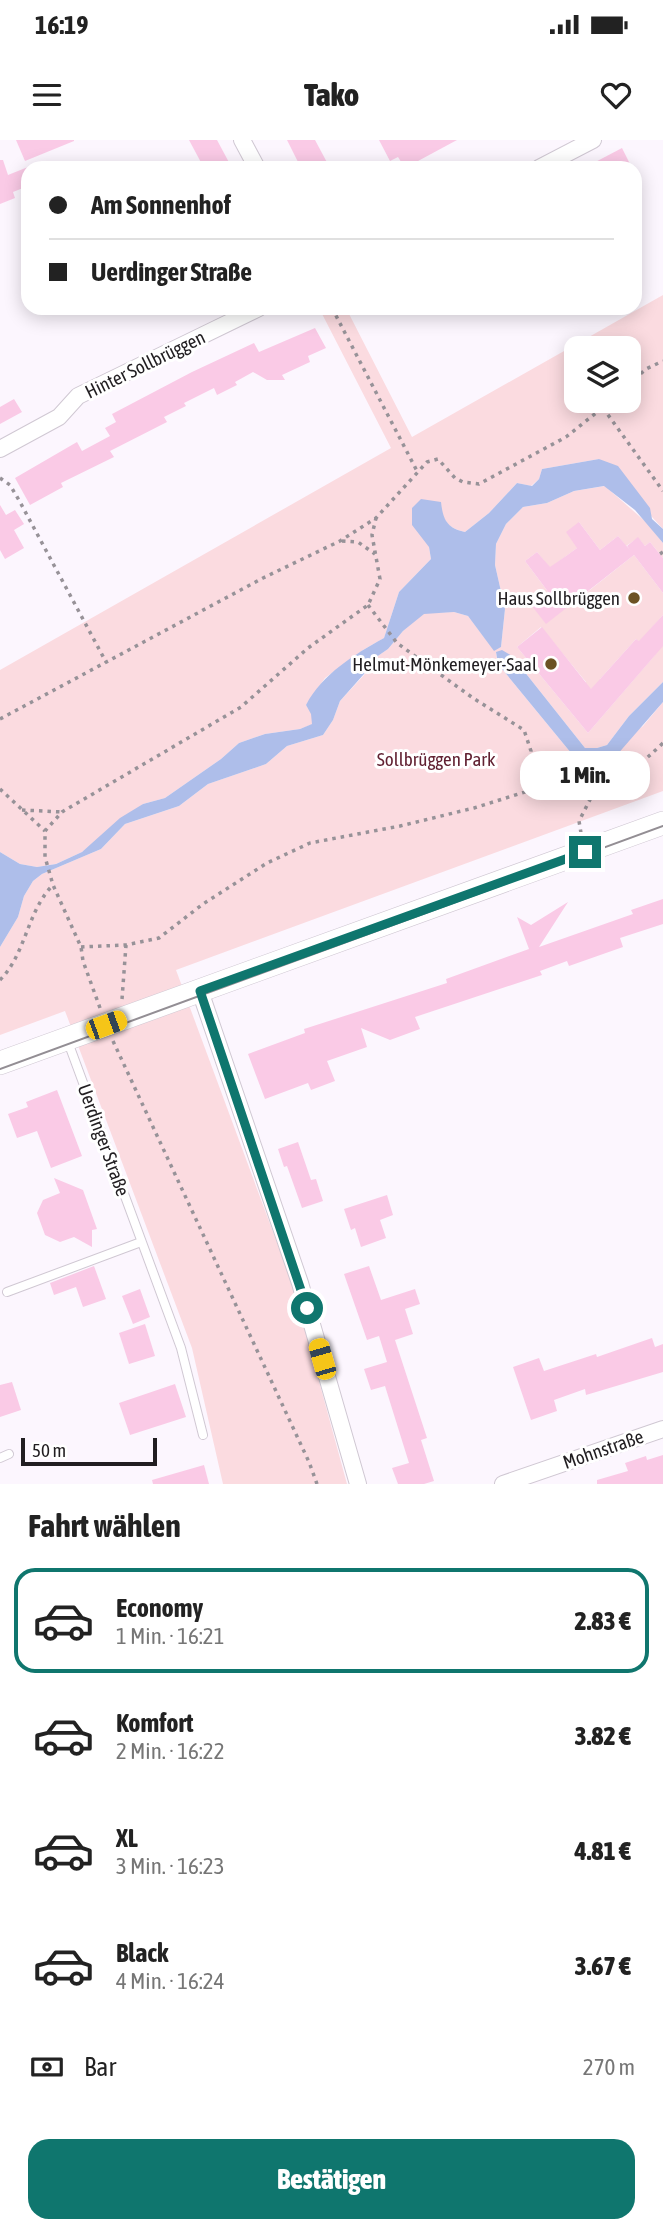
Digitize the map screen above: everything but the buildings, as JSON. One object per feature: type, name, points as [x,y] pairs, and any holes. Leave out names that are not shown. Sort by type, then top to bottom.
[{"type":"main road","points":[[0,1063],[663,823]]},
{"type":"street","points":[[242,140],[253,161]]},
{"type":"street","points":[[552,161],[593,140]]},
{"type":"street","name":"Hinter Sollbrüggen","points":[[0,449],[59,416],[78,396],[245,315]]},
{"type":"street","points":[[200,991],[300,1283],[358,1484]]},
{"type":"street","name":"Mohnstraße","points":[[503,1484],[663,1429]]},
{"type":"lane","name":"Uerdinger Straße","points":[[67,1039],[181,1348],[203,1435]]},
{"type":"lane","points":[[7,1292],[141,1242]]},
{"type":"lane","points":[[0,1458],[9,1454]]},
{"type":"path","points":[[336,315],[417,471]]},
{"type":"path","points":[[641,373],[663,362]]},
{"type":"path","points":[[0,719],[263,578],[340,541],[376,518],[427,462],[438,459],[455,478],[480,484],[566,437],[597,413]]},
{"type":"path","points":[[607,413],[663,491]]},
{"type":"path","points":[[0,478],[10,485],[20,502],[106,662]]},
{"type":"path","points":[[317,1484],[221,1278],[113,1023],[83,961],[80,947],[53,885],[45,857],[45,831],[62,812],[241,707],[309,648],[368,605],[380,579],[372,535],[376,518]]},
{"type":"path","points":[[340,541],[358,542],[377,555]]},
{"type":"path","points":[[368,605],[397,643],[473,698],[524,730],[531,751],[527,791]]},
{"type":"path","points":[[80,947],[126,945],[159,939],[203,904],[258,869],[310,843],[400,826],[474,808],[527,791],[554,786],[597,786],[620,779],[662,745]]},
{"type":"path","points":[[585,852],[579,821],[597,786]]},
{"type":"path","points":[[0,789],[45,831]]},
{"type":"path","points":[[22,810],[62,812]]},
{"type":"path","points":[[0,980],[24,938],[42,896],[53,885]]},
{"type":"path","points":[[113,1023],[126,945]]},
{"type":"green space","points":[[663,295],[663,529],[599,459],[542,469],[539,479],[531,486],[517,483],[489,513],[465,532],[450,526],[442,513],[429,547],[431,559],[399,592],[384,638],[325,678],[306,705],[312,714],[313,724],[300,729],[265,734],[239,743],[221,759],[165,798],[143,804],[82,852],[56,864],[37,867],[20,864],[0,852],[0,670],[391,448],[323,315],[350,315],[412,437],[564,351],[564,413],[641,413],[641,336],[591,336],[628,315],[642,315],[642,307]]},
{"type":"green space","name":"Sollbrüggen Park","points":[[605,486],[647,523],[663,543],[663,558],[650,542],[645,546],[638,538],[626,546],[618,536],[600,550],[579,522],[577,548],[550,568],[537,552],[525,561],[549,593],[532,606],[576,601],[634,555],[663,593],[663,615],[649,631],[663,644],[663,682],[629,716],[607,745],[585,748],[512,656],[496,653],[498,664],[576,759],[593,764],[643,726],[663,702],[663,791],[176,970],[293,1286],[347,1484],[223,1484],[192,1348],[65,1011],[0,1035],[0,947],[18,917],[24,896],[33,881],[42,874],[101,849],[125,824],[179,806],[208,784],[266,764],[287,746],[323,735],[333,720],[340,701],[364,675],[372,660],[388,649],[403,631],[424,613],[454,612],[468,616],[494,650],[501,647],[505,609],[495,565],[496,544],[506,524],[523,507],[547,503],[574,491]],"holes":[[[541,627],[586,682],[572,697],[605,684],[600,679],[636,639],[655,655],[588,733],[517,647]]]},
{"type":"water","points":[[599,459],[618,466],[650,508],[652,519],[663,529],[663,543],[635,510],[604,486],[574,491],[547,503],[523,507],[506,524],[496,544],[495,565],[505,609],[501,647],[494,651],[468,616],[454,612],[424,614],[403,631],[388,649],[372,660],[364,674],[340,701],[333,720],[323,735],[287,746],[266,764],[208,784],[179,806],[125,824],[101,849],[42,874],[33,881],[24,896],[18,917],[0,947],[0,852],[20,864],[37,867],[56,864],[82,852],[120,818],[143,804],[165,798],[221,759],[239,743],[265,734],[300,729],[312,724],[306,705],[313,694],[340,666],[384,638],[399,592],[431,559],[429,547],[412,525],[412,508],[421,499],[441,502],[447,522],[465,532],[489,513],[517,483],[532,486],[539,479],[542,469]]},
{"type":"water","points":[[502,650],[512,656],[585,748],[607,745],[629,716],[663,682],[663,702],[616,756],[593,764],[576,759],[498,664],[496,652]]},
{"type":"tram line","points":[[0,1069],[663,826]]},
{"type":"place","name":"Haus Sollbrüggen","points":[[634,598]]},
{"type":"place","name":"Helmut-Mönkemeyer-Saal","points":[[551,664]]},
{"type":"route","points":[[307,1308],[200,991],[585,852]]}]
